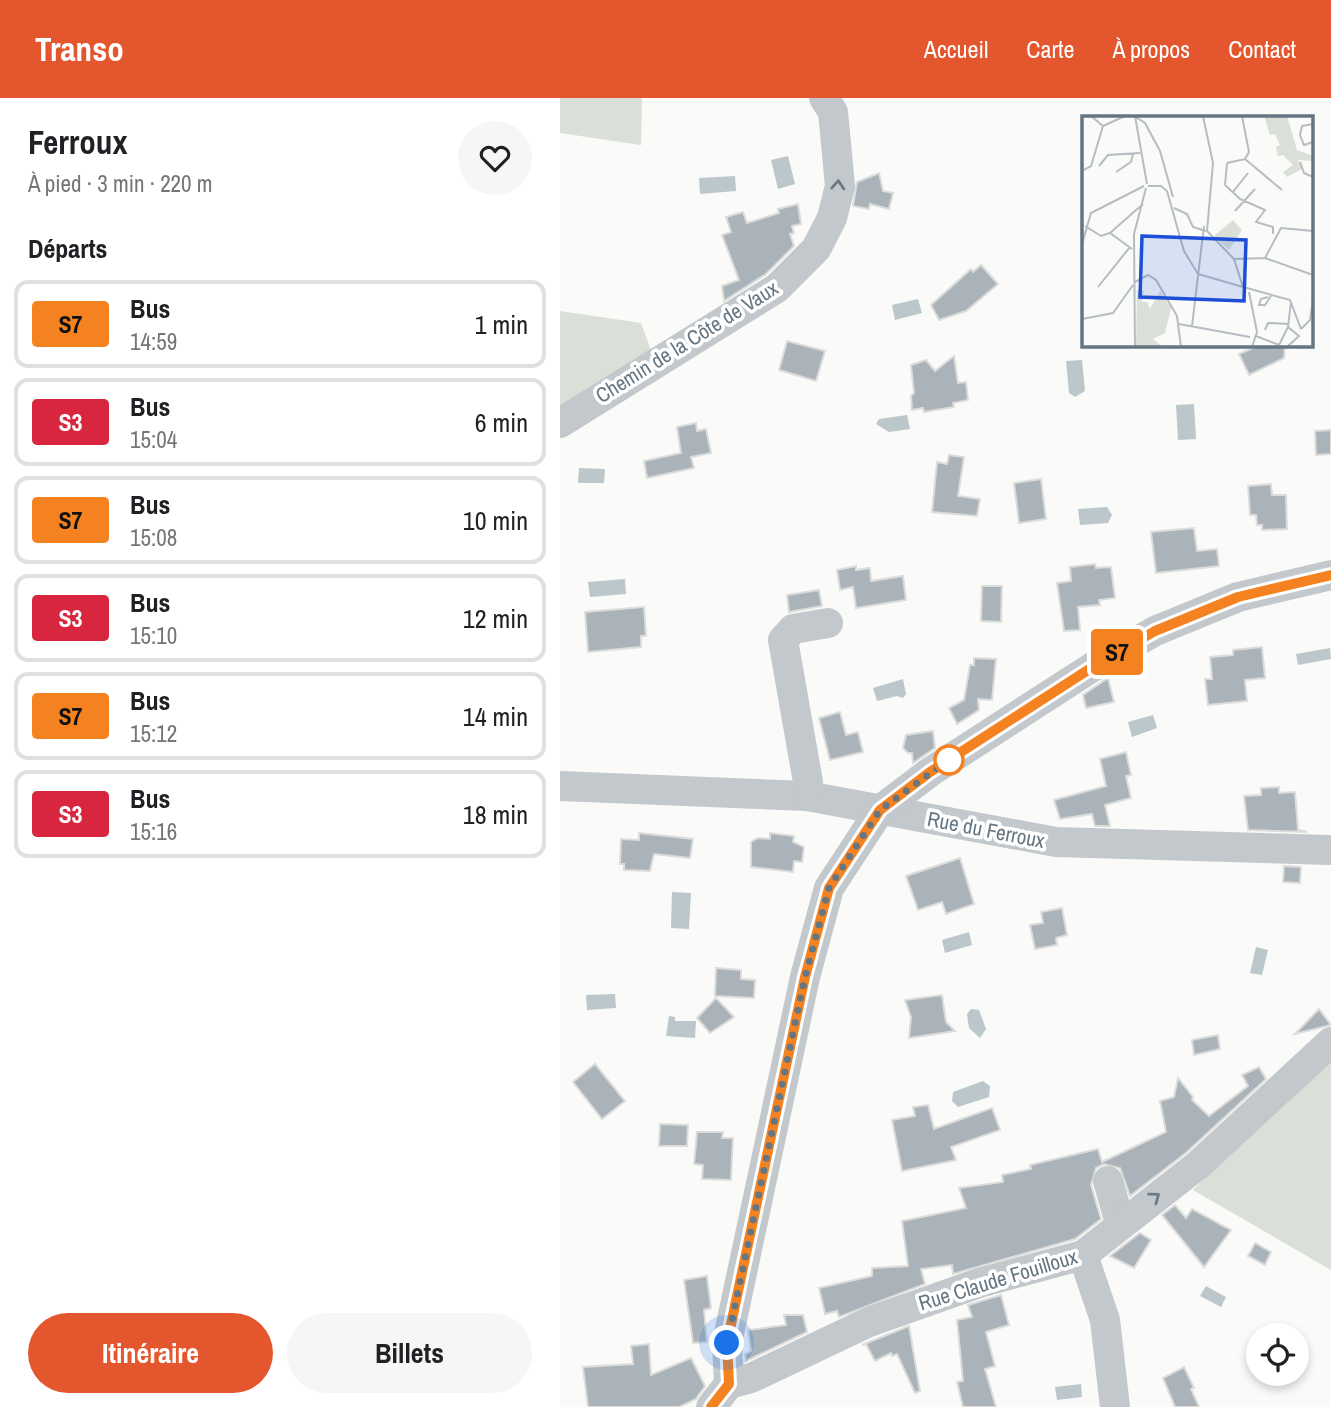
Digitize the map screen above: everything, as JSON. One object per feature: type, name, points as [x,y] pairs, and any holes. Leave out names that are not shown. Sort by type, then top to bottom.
[{"type":"street","name":"Chemin de la Côte de Vaux","points":[[560,423],[777,288],[816,249],[832,218],[840,186],[833,112],[824,98]]},
{"type":"street","points":[[711,1407],[729,1384],[727,1343],[805,977],[829,888],[880,810],[930,772],[1091,668],[1155,631],[1238,597],[1331,575]]},
{"type":"street","points":[[807,796],[808,782],[783,640],[793,629],[828,623]]},
{"type":"street","name":"Rue du Ferroux","points":[[560,786],[807,796],[1056,842],[1331,850]]},
{"type":"street","name":"Rue Claude Fouilloux","points":[[729,1384],[751,1378],[869,1322],[979,1283],[1083,1255],[1198,1165],[1331,1042]]},
{"type":"street","points":[[1108,1181],[1118,1216],[1123,1222]]},
{"type":"street","points":[[1083,1255],[1105,1320],[1115,1407]]},
{"type":"shaded area","points":[[560,98],[642,98],[641,145],[560,133]]},
{"type":"shaded area","points":[[788,156],[795,184],[778,189],[771,160]]},
{"type":"shaded area","points":[[735,176],[736,191],[700,194],[699,178]]},
{"type":"shaded area","points":[[918,299],[922,313],[895,320],[892,305]]},
{"type":"shaded area","points":[[560,311],[641,323],[651,350],[560,408]]},
{"type":"shaded area","points":[[1082,360],[1085,391],[1075,397],[1069,393],[1066,361]]},
{"type":"shaded area","points":[[1194,404],[1196,439],[1178,440],[1176,405]]},
{"type":"shaded area","points":[[907,415],[910,429],[889,432],[876,424],[879,419]]},
{"type":"shaded area","points":[[579,468],[605,469],[604,483],[578,483]]},
{"type":"shaded area","points":[[1107,507],[1112,515],[1108,523],[1080,525],[1078,509]]},
{"type":"shaded area","points":[[625,579],[626,594],[590,597],[588,582]]},
{"type":"shaded area","points":[[1330,648],[1331,659],[1298,665],[1296,654]]},
{"type":"shaded area","points":[[903,679],[906,694],[903,698],[897,696],[877,701],[873,688]]},
{"type":"shaded area","points":[[1153,715],[1157,728],[1132,737],[1128,722]]},
{"type":"shaded area","points":[[672,892],[691,893],[689,929],[671,928]]},
{"type":"shaded area","points":[[969,932],[972,945],[945,953],[942,940]]},
{"type":"shaded area","points":[[1256,947],[1268,950],[1262,975],[1250,973]]},
{"type":"shaded area","points":[[615,994],[616,1008],[587,1010],[586,995]]},
{"type":"shaded area","points":[[971,1009],[979,1010],[986,1029],[980,1038],[969,1028],[967,1014]]},
{"type":"shaded area","points":[[669,1016],[675,1017],[675,1021],[696,1021],[695,1038],[666,1036]]},
{"type":"shaded area","points":[[1331,1047],[1331,1270],[1193,1190],[1306,1078]]},
{"type":"shaded area","points":[[983,1081],[990,1086],[989,1097],[958,1107],[952,1101],[953,1092]]},
{"type":"shaded area","points":[[1206,1286],[1226,1297],[1221,1307],[1200,1296]]},
{"type":"shaded area","points":[[1081,1384],[1082,1397],[1057,1400],[1055,1387]]},
{"type":"building","points":[[879,173],[883,191],[893,193],[889,209],[870,204],[869,209],[853,206],[857,182]]},
{"type":"building","points":[[798,204],[801,224],[792,226],[794,233],[790,234],[794,246],[766,274],[724,301],[722,286],[739,280],[722,235],[731,232],[726,217],[743,212],[747,223],[779,213],[778,209]]},
{"type":"building","points":[[981,265],[998,284],[966,311],[939,320],[931,305],[971,269],[973,272]]},
{"type":"building","points":[[787,341],[825,351],[816,381],[779,370]]},
{"type":"building","points":[[1258,346],[1285,346],[1284,358],[1249,375],[1239,354]]},
{"type":"building","points":[[954,356],[958,383],[966,382],[968,400],[953,403],[954,407],[924,412],[923,408],[912,410],[911,396],[914,393],[911,365],[926,360],[935,371]]},
{"type":"building","points":[[696,423],[697,431],[706,429],[711,453],[691,457],[694,468],[647,478],[644,461],[681,453],[677,427]]},
{"type":"building","points":[[1331,430],[1331,454],[1316,455],[1315,431]]},
{"type":"building","points":[[949,455],[964,457],[958,496],[980,499],[977,516],[932,512],[937,462],[947,464]]},
{"type":"building","points":[[1041,479],[1046,519],[1019,523],[1014,483]]},
{"type":"building","points":[[1271,484],[1272,495],[1286,495],[1287,529],[1262,530],[1262,525],[1257,525],[1256,515],[1250,515],[1248,486]]},
{"type":"building","points":[[1194,528],[1197,551],[1217,549],[1219,566],[1156,573],[1151,532]]},
{"type":"building","points":[[1095,564],[1096,568],[1111,567],[1115,598],[1099,600],[1100,605],[1078,607],[1080,630],[1064,631],[1057,583],[1071,581],[1070,567]]},
{"type":"building","points":[[856,566],[856,570],[870,568],[871,581],[903,576],[906,600],[856,608],[853,587],[840,590],[837,570]]},
{"type":"building","points":[[982,586],[1002,586],[1001,622],[981,621]]},
{"type":"building","points":[[819,590],[822,606],[789,612],[787,595]]},
{"type":"building","points":[[644,607],[646,636],[641,636],[641,647],[588,652],[585,612]]},
{"type":"building","points":[[1262,647],[1265,678],[1245,680],[1247,701],[1208,705],[1205,679],[1212,679],[1210,657],[1233,655],[1233,650]]},
{"type":"building","points":[[974,658],[996,659],[992,700],[978,699],[979,710],[957,724],[949,708],[964,700],[970,665],[974,665]]},
{"type":"building","points":[[1108,678],[1114,702],[1086,708],[1083,695]]},
{"type":"building","points":[[840,712],[846,735],[858,732],[863,752],[830,760],[819,718]]},
{"type":"building","points":[[933,731],[935,748],[913,763],[912,753],[903,748],[906,735]]},
{"type":"building","points":[[1126,752],[1131,775],[1126,776],[1131,798],[1105,805],[1110,826],[1095,826],[1092,814],[1060,819],[1054,800],[1106,786],[1100,759]]},
{"type":"building","points":[[1279,787],[1279,793],[1295,792],[1298,830],[1307,832],[1248,830],[1244,796],[1261,795],[1261,788]]},
{"type":"building","points":[[639,833],[693,839],[690,858],[654,854],[650,871],[624,870],[624,864],[620,864],[621,839],[639,840]]},
{"type":"building","points":[[770,833],[794,836],[793,842],[804,847],[802,862],[794,861],[793,872],[751,867],[751,842],[758,838],[770,839]]},
{"type":"building","points":[[960,858],[974,904],[946,914],[942,902],[918,910],[906,876]]},
{"type":"building","points":[[1284,866],[1301,867],[1300,883],[1283,882]]},
{"type":"building","points":[[1062,908],[1067,935],[1056,938],[1057,945],[1035,949],[1030,925],[1043,923],[1041,912]]},
{"type":"building","points":[[716,968],[741,970],[741,979],[755,980],[754,998],[715,996]]},
{"type":"building","points":[[942,995],[946,1022],[955,1031],[909,1038],[911,1017],[905,1000]]},
{"type":"building","points":[[716,998],[734,1017],[710,1033],[697,1018]]},
{"type":"building","points":[[1319,1009],[1331,1025],[1295,1034]]},
{"type":"building","points":[[1218,1035],[1220,1049],[1194,1055],[1192,1040]]},
{"type":"building","points":[[595,1064],[625,1101],[602,1119],[573,1082]]},
{"type":"building","points":[[1259,1067],[1266,1079],[1187,1152],[1130,1196],[1120,1168],[1104,1164],[1096,1168],[1091,1185],[1101,1219],[1075,1239],[953,1274],[952,1265],[921,1269],[925,1284],[839,1317],[837,1311],[825,1314],[819,1288],[872,1276],[872,1268],[908,1266],[902,1221],[966,1208],[959,1188],[1003,1182],[1002,1175],[1031,1169],[1030,1165],[1098,1149],[1102,1162],[1166,1132],[1160,1101],[1174,1097],[1178,1078],[1193,1097],[1192,1100],[1209,1116],[1248,1086],[1242,1075]]},
{"type":"building","points":[[928,1105],[934,1129],[992,1108],[1000,1130],[951,1147],[956,1160],[902,1171],[892,1120],[915,1116],[913,1107]]},
{"type":"building","points":[[660,1124],[688,1125],[687,1146],[659,1146]]},
{"type":"building","points":[[697,1132],[723,1132],[722,1138],[733,1138],[731,1180],[702,1179],[703,1165],[694,1164]]},
{"type":"building","points":[[1175,1205],[1186,1218],[1192,1209],[1231,1230],[1204,1267],[1162,1215]]},
{"type":"building","points":[[1140,1233],[1151,1240],[1134,1268],[1110,1256]]},
{"type":"building","points":[[1255,1243],[1271,1252],[1265,1265],[1248,1256]]},
{"type":"building","points":[[707,1276],[711,1308],[704,1310],[707,1342],[693,1343],[684,1280]]},
{"type":"building","points":[[1001,1295],[1009,1325],[986,1332],[995,1366],[985,1369],[996,1407],[963,1407],[957,1382],[963,1381],[957,1320],[972,1317],[968,1305]]},
{"type":"building","points":[[784,1315],[803,1315],[807,1332],[746,1361],[745,1354],[751,1351],[748,1330],[786,1325]]},
{"type":"building","points":[[909,1326],[920,1391],[915,1393],[897,1354],[892,1356],[891,1353],[875,1361],[866,1344],[862,1345]]},
{"type":"building","points":[[649,1344],[651,1375],[691,1358],[705,1386],[696,1399],[679,1407],[588,1407],[583,1367],[633,1364],[631,1346]]},
{"type":"building","points":[[1184,1367],[1199,1407],[1175,1407],[1163,1378]]},
{"type":"bus line","name":"S7","points":[[711,1407],[729,1384],[727,1343],[805,977],[829,888],[880,810],[930,772],[1091,668],[1155,631],[1238,597],[1331,575]]},
{"type":"route","points":[[727,1343],[805,977],[829,888],[880,810],[951,758],[949,760]]}]
